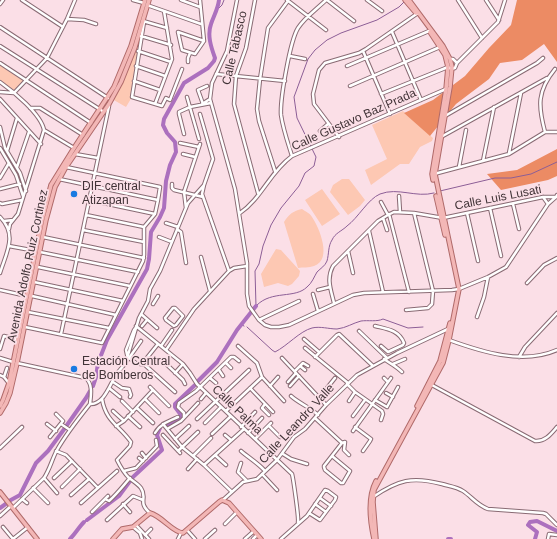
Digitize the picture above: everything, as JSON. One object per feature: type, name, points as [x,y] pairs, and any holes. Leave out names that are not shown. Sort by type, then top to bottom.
[{"type":"main road","name":"Avenida Adolfo Ruiz Cortinez","points":[[0,406],[15,363],[30,296],[48,201],[56,179],[102,111],[108,98],[120,81],[145,3],[149,0]]},
{"type":"main road","points":[[405,0],[443,46],[452,70],[441,118],[440,138]]},
{"type":"main road","points":[[375,539],[372,498],[374,485],[430,384],[440,361],[448,340],[458,289],[433,174],[445,116],[449,60],[409,0]]},
{"type":"main road","name":"Avenida Adolfo Ruiz Cortinez","points":[[56,179],[66,167],[74,148],[91,123],[109,104],[135,47],[143,21],[145,3]]},
{"type":"main road","name":"Avenida Adolfo Ruiz Cortinez","points":[[0,413],[10,393],[18,340],[28,312],[30,296],[38,267],[39,251],[43,237],[48,201]]},
{"type":"main road","points":[[0,492],[37,539]]},
{"type":"main road","points":[[114,539],[124,528],[134,526],[150,513],[154,514],[181,533],[187,530],[222,500],[229,504],[261,539]]},
{"type":"street","points":[[0,4],[3,0]]},
{"type":"street","points":[[22,0],[63,27]]},
{"type":"street","points":[[14,93],[48,58],[75,0]]},
{"type":"street","points":[[133,0],[201,24]]},
{"type":"street","points":[[181,0],[200,7]]},
{"type":"street","points":[[200,0],[201,24],[204,41],[195,54],[182,50],[178,32],[204,41]]},
{"type":"street","points":[[237,0],[227,51],[211,86],[211,101],[240,213],[247,266],[247,294],[250,308],[259,320],[271,327],[279,327],[289,325],[353,294],[458,289],[488,277],[502,270],[509,263],[548,204],[556,196]]},
{"type":"street","name":"Calle Tabasco","points":[[255,0],[246,48],[236,76],[234,98],[235,112],[258,194]]},
{"type":"street","points":[[275,172],[258,115],[260,79],[268,28],[287,0],[326,30]]},
{"type":"street","points":[[292,156],[283,128],[281,112],[285,82],[296,33],[308,17],[327,0],[354,21]]},
{"type":"street","points":[[367,0],[382,11]]},
{"type":"street","points":[[458,0],[482,38]]},
{"type":"street","points":[[486,0],[499,20]]},
{"type":"street","points":[[381,94],[448,67],[452,70],[455,68],[457,63],[499,20],[505,0]]},
{"type":"street","points":[[155,104],[172,56],[164,11]]},
{"type":"street","points":[[339,137],[328,124],[313,101],[313,94],[320,67],[325,62],[363,51],[418,14]]},
{"type":"street","points":[[67,19],[84,20],[96,24]]},
{"type":"street","points":[[167,28],[143,21],[132,97],[162,106],[166,98],[170,100],[182,69]]},
{"type":"street","points":[[0,27],[108,98]]},
{"type":"street","points":[[347,66],[398,45],[429,30]]},
{"type":"street","points":[[392,32],[421,100]]},
{"type":"street","points":[[141,36],[171,46]]},
{"type":"street","points":[[0,46],[102,111]]},
{"type":"street","points":[[350,86],[440,47]]},
{"type":"street","points":[[363,51],[390,114]]},
{"type":"street","points":[[138,52],[171,62]]},
{"type":"street","points":[[188,52],[188,62]]},
{"type":"street","points":[[290,56],[306,59]]},
{"type":"street","points":[[441,118],[537,63],[543,58]]},
{"type":"street","points":[[449,60],[453,59],[457,63]]},
{"type":"street","points":[[0,64],[91,123]]},
{"type":"street","points":[[136,66],[166,76]]},
{"type":"street","points":[[545,132],[540,115],[542,88],[547,78],[555,69]]},
{"type":"street","points":[[216,74],[285,82]]},
{"type":"street","points":[[440,138],[547,78]]},
{"type":"street","points":[[134,81],[160,90]]},
{"type":"street","points":[[0,82],[30,108],[42,123],[44,130],[41,144],[18,214],[8,230]]},
{"type":"street","points":[[537,84],[542,88]]},
{"type":"street","points":[[203,104],[198,90],[207,86]]},
{"type":"street","name":"Calle Gustavo Baz Prada","points":[[240,213],[248,207],[275,172],[292,156],[339,137],[448,88]]},
{"type":"street","points":[[0,92],[14,93]]},
{"type":"street","points":[[509,154],[521,93]]},
{"type":"street","points":[[188,97],[199,139]]},
{"type":"street","points":[[0,100],[41,144]]},
{"type":"street","points":[[184,134],[179,114],[181,110],[211,101]]},
{"type":"street","points":[[61,334],[109,104]]},
{"type":"street","points":[[483,161],[494,107]]},
{"type":"street","points":[[30,108],[40,108],[83,135]]},
{"type":"street","points":[[200,114],[213,159],[202,192],[229,271]]},
{"type":"street","points":[[7,151],[17,118]]},
{"type":"street","points":[[320,131],[328,124]]},
{"type":"street","points":[[0,127],[7,151],[17,168],[26,190]]},
{"type":"street","points":[[44,130],[74,148]]},
{"type":"street","points":[[458,167],[466,130]]},
{"type":"street","points":[[17,168],[30,132]]},
{"type":"street","points":[[433,174],[509,154],[545,132],[557,132]]},
{"type":"street","points":[[180,143],[199,145],[184,192],[186,208]]},
{"type":"street","points":[[0,148],[16,174],[23,198]]},
{"type":"street","points":[[73,153],[98,158]]},
{"type":"street","points":[[183,154],[195,157]]},
{"type":"street","points":[[0,178],[9,163]]},
{"type":"street","points":[[23,327],[102,343],[144,258],[144,227],[155,214],[160,187],[66,167]]},
{"type":"street","points":[[56,179],[158,200]]},
{"type":"street","points":[[0,189],[20,184]]},
{"type":"street","points":[[172,184],[173,189],[203,197]]},
{"type":"street","points":[[175,392],[145,365],[136,363],[128,356],[126,350],[141,314],[147,305],[150,289],[160,271],[189,201],[204,185]]},
{"type":"street","points":[[399,196],[400,212]]},
{"type":"street","name":"Calle Luis Lusati","points":[[442,218],[543,197],[556,196]]},
{"type":"street","points":[[543,197],[548,204]]},
{"type":"street","points":[[1,204],[23,198]]},
{"type":"street","points":[[89,200],[155,214]]},
{"type":"street","points":[[381,202],[389,214],[409,292]]},
{"type":"street","points":[[513,204],[519,229]]},
{"type":"street","points":[[490,208],[501,256]]},
{"type":"street","points":[[334,302],[330,287],[330,271],[348,251],[383,218],[389,214],[400,212],[442,218]]},
{"type":"street","points":[[406,310],[430,307],[432,304],[433,291],[414,213]]},
{"type":"street","points":[[467,213],[478,261]]},
{"type":"street","points":[[86,215],[144,227]]},
{"type":"street","points":[[0,217],[4,221],[8,230],[10,240],[0,273]]},
{"type":"street","points":[[383,218],[387,230]]},
{"type":"street","points":[[4,221],[14,220]]},
{"type":"street","points":[[166,224],[180,230],[182,234],[186,263]]},
{"type":"street","points":[[83,230],[144,242]]},
{"type":"street","points":[[369,231],[383,292]]},
{"type":"street","points":[[43,237],[144,258]]},
{"type":"street","points":[[159,237],[172,242]]},
{"type":"street","points":[[9,246],[138,272]]},
{"type":"street","points":[[348,251],[353,274]]},
{"type":"street","points":[[201,257],[210,291]]},
{"type":"street","points":[[527,283],[544,265],[557,258]]},
{"type":"street","points":[[166,350],[194,309],[229,271],[234,268],[247,266]]},
{"type":"street","points":[[38,267],[130,286]]},
{"type":"street","points":[[477,317],[484,297],[488,277]]},
{"type":"street","points":[[34,282],[123,301]]},
{"type":"street","points":[[318,290],[330,287]]},
{"type":"street","points":[[0,290],[116,315]]},
{"type":"street","points":[[313,294],[318,310]]},
{"type":"street","points":[[149,297],[154,302],[158,296]]},
{"type":"street","points":[[259,320],[299,301]]},
{"type":"street","points":[[172,308],[174,308],[183,314],[181,319],[174,326],[165,318],[172,308]]},
{"type":"street","points":[[28,312],[109,328]]},
{"type":"street","points":[[519,357],[525,348],[557,313]]},
{"type":"street","points":[[141,314],[157,328]]},
{"type":"street","points":[[181,319],[185,322]]},
{"type":"street","points":[[142,326],[147,320]]},
{"type":"street","name":"Calle Palma","points":[[136,326],[183,364],[200,388],[278,460],[293,476],[298,522]]},
{"type":"street","points":[[375,326],[399,334],[404,341],[404,344],[388,352],[381,346]]},
{"type":"street","name":"Calle Leandro Valle","points":[[222,500],[246,480],[255,480],[278,460],[294,437],[305,429],[347,383],[357,375],[397,353],[450,329]]},
{"type":"street","points":[[146,359],[172,330]]},
{"type":"street","points":[[359,331],[390,364],[393,364],[402,372]]},
{"type":"street","points":[[315,357],[339,334],[373,366]]},
{"type":"street","points":[[0,349],[4,336],[18,340]]},
{"type":"street","points":[[304,339],[319,352]]},
{"type":"street","points":[[448,340],[490,353],[519,357],[545,355],[557,350]]},
{"type":"street","points":[[90,404],[102,399],[128,356],[141,341]]},
{"type":"street","points":[[238,346],[258,364],[262,377],[284,401]]},
{"type":"street","points":[[305,348],[347,383],[355,392],[383,412],[380,420]]},
{"type":"street","points":[[395,349],[397,353]]},
{"type":"street","points":[[184,417],[184,413],[178,405],[200,388],[232,357],[239,361]]},
{"type":"street","points":[[0,358],[15,363],[86,378],[91,389],[90,404],[56,451],[48,472],[44,478],[22,499],[0,516]]},
{"type":"street","points":[[282,358],[326,405]]},
{"type":"street","points":[[393,364],[405,359]]},
{"type":"street","points":[[163,361],[185,384]]},
{"type":"street","points":[[226,363],[231,368]]},
{"type":"street","points":[[288,382],[300,366],[304,363],[308,366]]},
{"type":"street","points":[[175,373],[183,364]]},
{"type":"street","points":[[300,366],[305,370]]},
{"type":"street","points":[[4,377],[7,368]]},
{"type":"street","points":[[218,370],[224,376]]},
{"type":"street","points":[[198,419],[249,370]]},
{"type":"street","points":[[0,376],[4,377],[9,383]]},
{"type":"street","points":[[290,386],[299,376]]},
{"type":"street","points":[[226,411],[262,377]]},
{"type":"street","points":[[270,386],[278,377]]},
{"type":"street","points":[[210,378],[216,383]]},
{"type":"street","points":[[319,398],[335,378]]},
{"type":"street","points":[[384,378],[388,382]]},
{"type":"street","points":[[353,431],[391,378]]},
{"type":"street","points":[[113,382],[122,388],[129,388],[131,394],[130,398]]},
{"type":"street","points":[[430,384],[535,441],[539,442],[546,439],[557,427]]},
{"type":"street","points":[[150,387],[169,406]]},
{"type":"street","points":[[375,400],[387,407],[398,387]]},
{"type":"street","points":[[109,388],[120,397]]},
{"type":"street","points":[[250,388],[273,412]]},
{"type":"street","points":[[116,426],[124,421],[153,390]]},
{"type":"street","points":[[349,401],[355,392]]},
{"type":"street","points":[[201,399],[206,393]]},
{"type":"street","points":[[386,393],[393,398]]},
{"type":"street","points":[[0,395],[3,400]]},
{"type":"street","points":[[291,396],[300,403],[311,408],[318,415]]},
{"type":"street","points":[[102,399],[105,412],[131,442],[130,446],[117,460],[124,471],[142,490],[144,508],[150,513]]},
{"type":"street","points":[[145,399],[159,414]]},
{"type":"street","points":[[353,416],[365,400]]},
{"type":"street","points":[[122,401],[133,412]]},
{"type":"street","points":[[167,429],[184,417],[198,403]]},
{"type":"street","points":[[265,404],[262,408],[269,415]]},
{"type":"street","points":[[205,423],[221,407]]},
{"type":"street","points":[[137,408],[153,423]]},
{"type":"street","points":[[113,411],[124,421]]},
{"type":"street","points":[[241,426],[255,412]]},
{"type":"street","points":[[50,438],[63,421],[56,414]]},
{"type":"street","points":[[128,416],[140,427]]},
{"type":"street","points":[[212,434],[231,416]]},
{"type":"street","points":[[155,433],[159,426],[178,417]]},
{"type":"street","points":[[248,433],[262,418]]},
{"type":"street","points":[[315,418],[342,442],[346,443],[344,450],[349,454]]},
{"type":"street","points":[[255,439],[272,423]]},
{"type":"street","points":[[47,424],[56,431]]},
{"type":"street","points":[[61,424],[70,430]]},
{"type":"street","points":[[163,424],[182,447],[204,465],[232,492]]},
{"type":"street","points":[[175,439],[189,426]]},
{"type":"street","points":[[269,426],[280,437]]},
{"type":"street","points":[[0,448],[22,427]]},
{"type":"street","points":[[356,427],[371,439],[363,451]]},
{"type":"street","points":[[204,465],[244,429]]},
{"type":"street","points":[[163,435],[179,452],[182,447],[198,432]]},
{"type":"street","points":[[225,435],[231,440]]},
{"type":"street","points":[[193,456],[211,438]]},
{"type":"street","points":[[124,471],[136,468],[157,446],[156,440]]},
{"type":"street","points":[[332,456],[350,471],[344,483],[324,469],[332,456],[342,442]]},
{"type":"street","points":[[56,451],[65,454],[98,488]]},
{"type":"street","points":[[241,451],[251,460],[258,463],[266,471]]},
{"type":"street","points":[[142,453],[146,458]]},
{"type":"street","points":[[215,454],[226,465]]},
{"type":"street","points":[[283,454],[291,459],[307,464]]},
{"type":"street","points":[[139,458],[143,461]]},
{"type":"street","points":[[188,469],[197,459]]},
{"type":"street","points":[[54,478],[72,461]]},
{"type":"street","points":[[241,463],[238,472],[246,480]]},
{"type":"street","points":[[62,487],[80,469]]},
{"type":"street","points":[[81,503],[117,471]]},
{"type":"street","points":[[262,474],[277,490]]},
{"type":"street","points":[[44,478],[57,492]]},
{"type":"street","points":[[92,512],[106,500],[117,494],[118,490],[130,478]]},
{"type":"street","points":[[71,495],[89,479]]},
{"type":"street","points":[[372,498],[392,484],[405,481],[425,480],[462,490],[480,505],[488,509],[543,513],[557,525]]},
{"type":"street","points":[[33,488],[48,503]]},
{"type":"street","points":[[281,539],[309,513],[324,491],[328,491],[336,497],[331,506],[319,520],[309,513]]},
{"type":"street","points":[[107,520],[134,495],[143,500]]},
{"type":"street","points":[[106,500],[108,496]]},
{"type":"street","points":[[320,498],[331,506]]},
{"type":"street","points":[[22,499],[27,503]]},
{"type":"street","points":[[123,504],[130,512]]},
{"type":"street","points":[[315,504],[326,512]]},
{"type":"street","points":[[225,524],[237,512]]},
{"type":"street","points":[[134,526],[149,539]]},
{"type":"street","points":[[134,526],[140,533],[142,539]]},
{"type":"street","points":[[3,527],[13,539],[28,527]]},
{"type":"street","points":[[145,535],[151,529]]},
{"type":"street","points":[[187,530],[195,539]]},
{"type":"street","points":[[205,539],[215,530]]},
{"type":"street","points":[[245,539],[254,531]]},
{"type":"street","points":[[178,539],[181,533]]},
{"type":"street","points":[[548,539],[549,534],[557,535]]},
{"type":"street","points":[[253,539],[258,535]]},
{"type":"shaded area","points":[[517,0],[557,0],[557,62],[544,44],[522,60],[500,63],[489,79],[456,104],[430,136],[404,113],[433,100],[465,76],[511,25]]},
{"type":"shaded area","points":[[144,21],[132,97],[126,107],[112,99]]},
{"type":"shaded area","points":[[0,63],[25,80],[14,93],[0,82]]},
{"type":"shaded area","points":[[403,111],[433,138],[432,141],[420,147],[409,164],[400,164],[371,185],[365,170],[387,159],[372,125]]},
{"type":"shaded area","points":[[557,149],[557,176],[548,180],[501,190],[487,174],[517,170]]},
{"type":"shaded area","points":[[342,179],[349,179],[365,200],[348,215],[330,192],[333,185]]},
{"type":"shaded area","points":[[322,189],[340,214],[322,226],[305,200]]},
{"type":"shaded area","points":[[302,209],[310,214],[315,222],[321,235],[324,250],[320,263],[312,267],[298,268],[284,222],[292,213]]},
{"type":"shaded area","points":[[276,249],[281,250],[300,271],[299,276],[292,284],[288,286],[278,283],[264,287],[261,274]]},
{"type":"waterway","points":[[93,386],[98,363],[107,340],[147,269],[151,232],[164,208],[166,181],[170,165],[176,152],[175,142],[167,133],[163,125],[164,119],[184,83],[208,68],[214,61],[215,58],[209,32],[219,0]]},
{"type":"waterway","points":[[218,9],[224,0]]},
{"type":"waterway","points":[[256,306],[255,271],[259,264],[263,246],[271,225],[281,208],[299,186],[305,173],[314,166],[316,157],[297,118],[294,97],[308,59],[315,50],[327,40],[341,33],[377,20],[399,7],[404,2]]},
{"type":"waterway","points":[[440,191],[495,178],[511,178],[531,174],[557,162]]},
{"type":"waterway","points":[[257,305],[263,300],[269,298],[302,291],[309,285],[317,272],[326,263],[333,238],[351,223],[376,196],[387,192],[420,194],[434,193]]},
{"type":"waterway","points":[[197,382],[217,362],[237,330],[256,306]]},
{"type":"waterway","points":[[247,327],[275,352],[303,332],[315,327],[337,329],[361,321],[383,319],[408,328],[423,327]]},
{"type":"waterway","points":[[166,425],[181,418],[175,404],[195,385]]},
{"type":"waterway","points":[[67,425],[90,391]]},
{"type":"waterway","points":[[9,501],[20,495],[36,463],[48,451],[65,428]]},
{"type":"waterway","points":[[87,520],[119,496],[133,477],[162,450],[157,435],[160,428]]},
{"type":"waterway","points":[[0,508],[7,503]]},
{"type":"waterway","points":[[535,539],[537,532],[528,525],[530,522],[537,521],[557,531]]},
{"type":"waterway","points":[[70,539],[84,522]]},
{"type":"place","name":"DIF central Atizapan","points":[[74,194]]},
{"type":"place","name":"Estación Central de Bomberos","points":[[74,369]]}]
